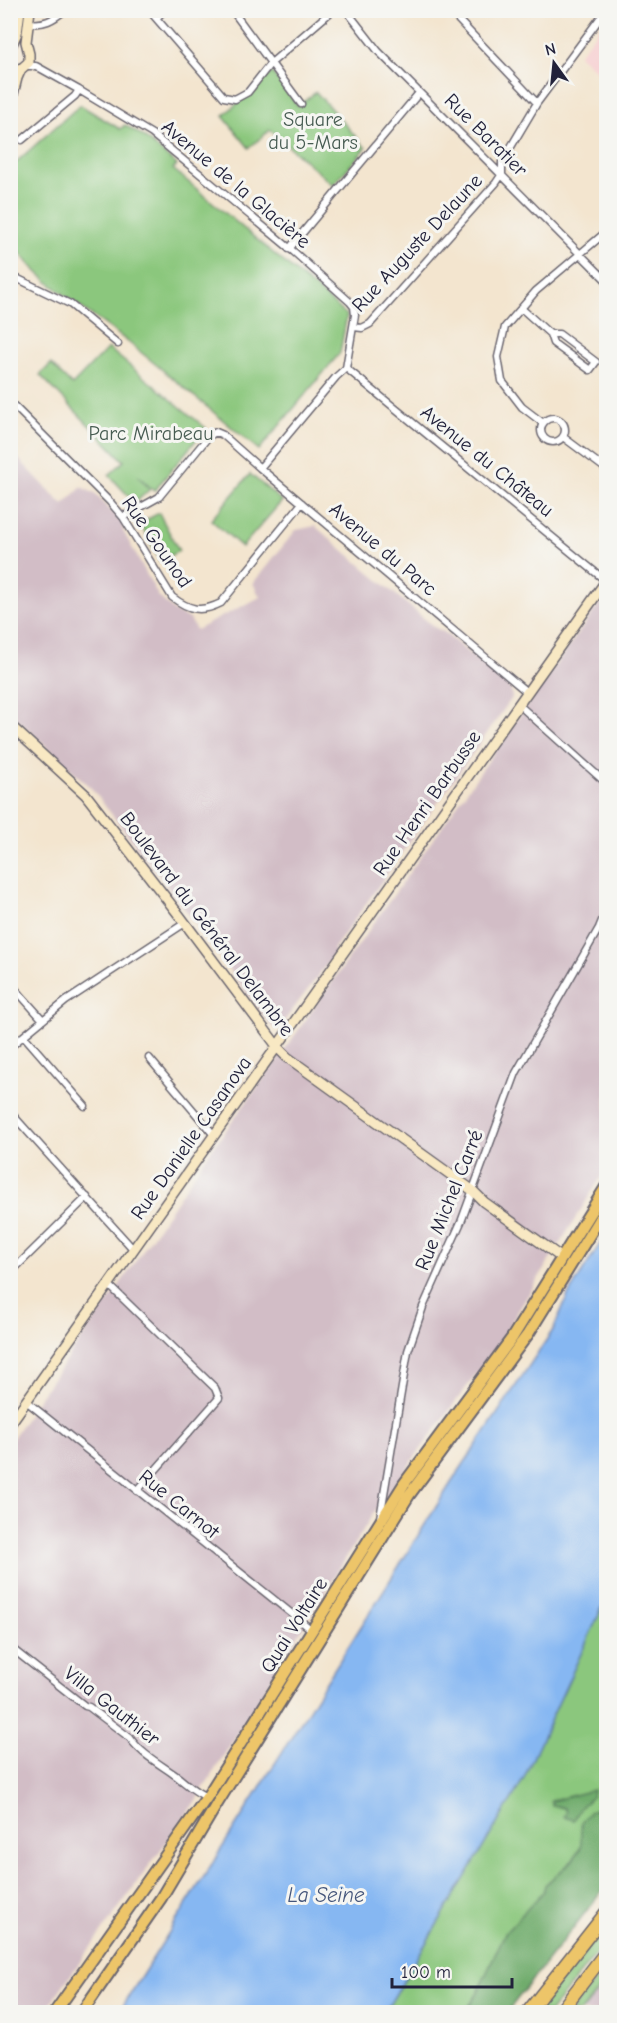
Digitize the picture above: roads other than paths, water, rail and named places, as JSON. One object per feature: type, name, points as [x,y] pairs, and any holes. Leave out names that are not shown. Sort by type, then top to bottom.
[{"type":"highway","points":[[528,2013],[606,1913]]},
{"type":"highway","points":[[560,2013],[606,1952]]},
{"type":"main road","points":[[568,1260],[606,1187]]},
{"type":"main road","points":[[568,1260],[586,1241],[606,1208]]},
{"type":"main road","name":"Quai Voltaire","points":[[82,2013],[161,1899],[218,1802],[409,1495],[528,1334],[562,1279],[568,1260]]},
{"type":"main road","name":"Quai Voltaire","points":[[55,2013],[207,1797],[404,1484],[568,1260]]},
{"type":"street","points":[[11,45],[17,33],[20,10]]},
{"type":"street","points":[[10,106],[17,75],[27,67],[26,42],[30,10]]},
{"type":"street","points":[[29,23],[48,22],[65,10]]},
{"type":"street","points":[[149,10],[224,97],[235,99],[248,92],[270,64],[333,10]]},
{"type":"street","points":[[156,18],[165,10]]},
{"type":"street","points":[[232,10],[301,104]]},
{"type":"street","name":"Rue Baratier","points":[[346,10],[378,51],[606,280]]},
{"type":"street","points":[[449,10],[537,103]]},
{"type":"street","points":[[502,174],[502,162],[537,103],[606,10]]},
{"type":"street","points":[[11,45],[20,44],[28,52]]},
{"type":"street","points":[[10,68],[27,67]]},
{"type":"street","name":"Avenue de la Glacière","points":[[27,67],[79,90],[152,134],[350,302],[354,307],[354,327],[346,368]]},
{"type":"street","points":[[22,140],[75,96],[79,90]]},
{"type":"street","points":[[289,249],[419,93]]},
{"type":"street","name":"Rue Auguste Delaune","points":[[354,327],[362,328],[370,324],[432,257],[502,174]]},
{"type":"street","points":[[543,423],[522,407],[502,381],[498,357],[505,327],[536,291],[606,232]]},
{"type":"street","points":[[10,275],[70,304],[118,344]]},
{"type":"street","points":[[521,308],[550,334],[553,343],[590,370],[596,362],[559,334],[550,334]]},
{"type":"street","points":[[260,468],[346,368]]},
{"type":"street","name":"Avenue du Château","points":[[346,368],[606,581]]},
{"type":"street","name":"Rue Gounod","points":[[10,402],[123,517],[172,597],[184,606],[197,610],[209,609],[225,599],[302,503]]},
{"type":"street","points":[[554,418],[561,421],[565,430],[563,437],[555,442],[546,440],[541,434],[543,423],[554,418]]},
{"type":"street","name":"Avenue du Parc","points":[[123,517],[159,497],[209,436],[216,432],[224,435],[260,468],[528,693]]},
{"type":"street","points":[[563,437],[606,469]]},
{"type":"street","name":"Rue Henri Barbusse","points":[[278,1047],[606,581]]},
{"type":"street","points":[[519,705],[606,783]]},
{"type":"street","name":"Boulevard du Général Delambre","points":[[10,725],[86,795],[287,1057],[472,1190],[484,1202],[568,1260]]},
{"type":"street","name":"Rue Michel Carré","points":[[380,1522],[408,1351],[423,1307],[461,1222],[516,1073],[599,928],[606,911]]},
{"type":"street","points":[[10,1047],[66,1001],[185,923]]},
{"type":"street","points":[[10,983],[43,1020]]},
{"type":"street","points":[[24,1036],[85,1106]]},
{"type":"street","name":"Rue Danielle Casanova","points":[[10,1424],[278,1047]]},
{"type":"street","points":[[148,1058],[214,1135]]},
{"type":"street","points":[[10,1112],[134,1250]]},
{"type":"street","points":[[10,1273],[87,1197]]},
{"type":"street","points":[[109,1285],[216,1388],[219,1398],[137,1491]]},
{"type":"street","name":"Rue Carnot","points":[[27,1401],[312,1630]]},
{"type":"street","name":"Villa Gauthier","points":[[10,1647],[130,1738],[134,1744],[193,1790],[207,1797]]},
{"type":"water","name":"La Seine","points":[[606,1234],[606,1599],[523,1780],[385,2012],[119,2012],[451,1483],[553,1330],[568,1295]]},
{"type":"park label","name":"Square du 5-Mars","points":[[313,130]]},
{"type":"park label","name":"Parc Mirabeau","points":[[151,433]]}]
